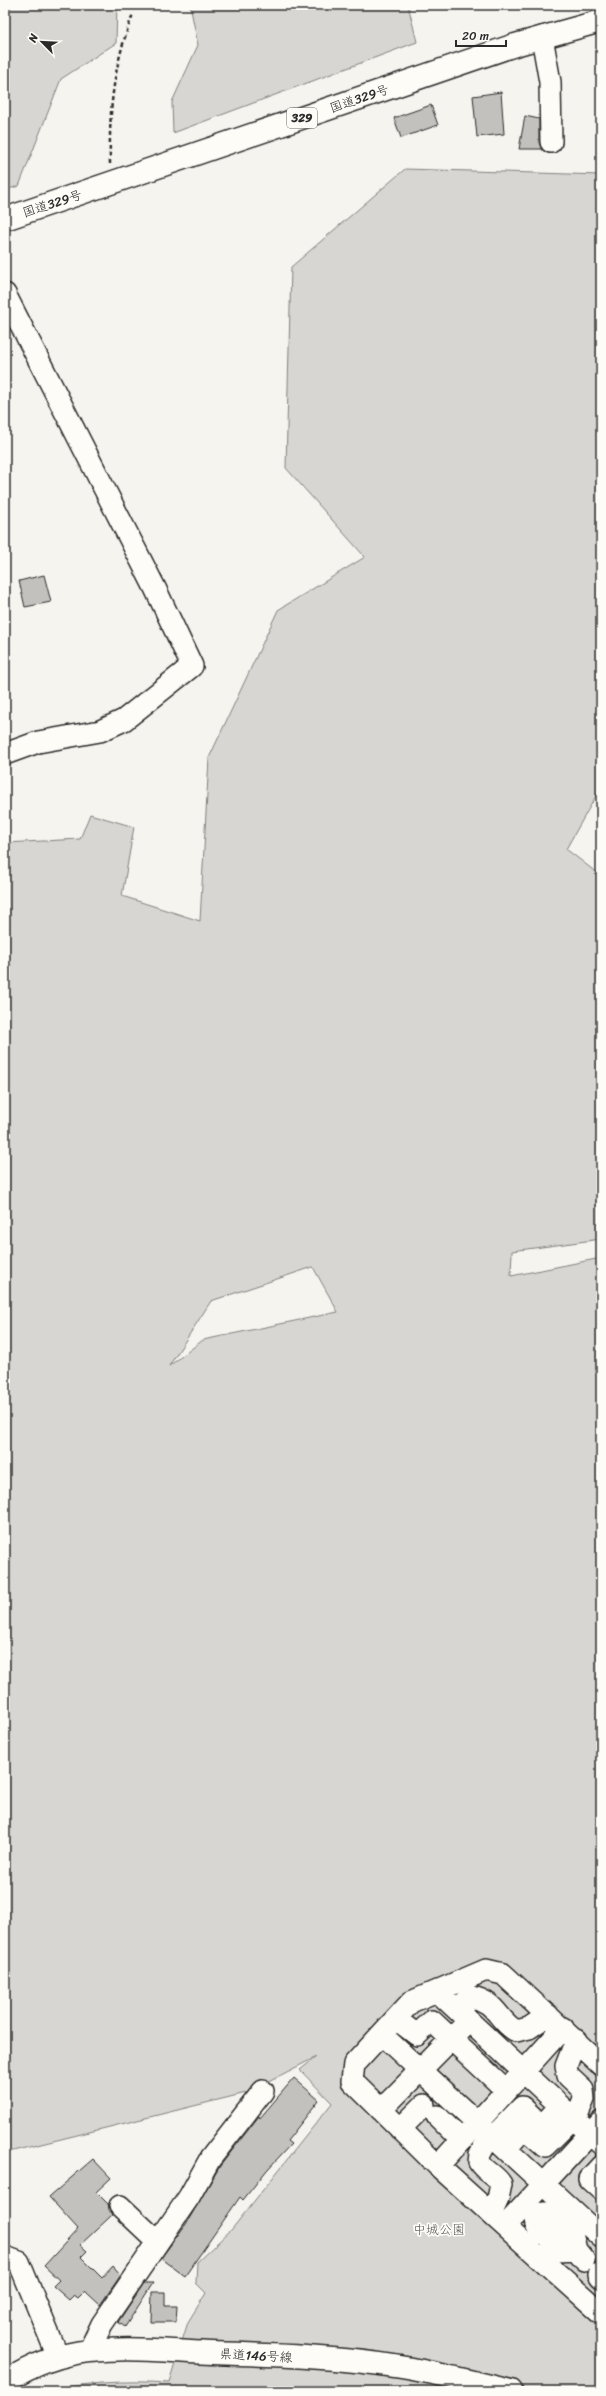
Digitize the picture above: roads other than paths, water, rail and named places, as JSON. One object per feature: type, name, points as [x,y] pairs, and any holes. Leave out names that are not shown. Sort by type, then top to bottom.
[{"type":"main road","name":"国道329号","points":[[5,218],[542,37],[601,22]]},
{"type":"main road","name":"県道146号線","points":[[5,2382],[38,2364],[58,2357],[89,2351],[130,2350],[281,2356],[362,2362],[439,2374],[510,2391]]},
{"type":"street","points":[[542,37],[550,82],[551,142]]},
{"type":"street","points":[[5,294],[155,588],[192,666],[124,720],[100,731],[38,742],[5,754]]},
{"type":"street","points":[[492,2135],[431,2124],[381,2110],[352,2081],[354,2064],[411,2002],[438,1992],[486,1970],[503,1974],[601,2064]]},
{"type":"street","points":[[438,1992],[523,2072],[583,2124]]},
{"type":"street","points":[[381,2110],[451,2039],[462,2014],[472,1997],[482,1999],[491,2004],[507,2026],[516,2031],[529,2028],[562,2028]]},
{"type":"street","points":[[411,2002],[506,2090]]},
{"type":"street","points":[[396,2019],[417,2035],[432,2021]]},
{"type":"street","points":[[492,2135],[506,2090],[562,2028]]},
{"type":"street","points":[[562,2028],[568,2076],[583,2090],[583,2124],[544,2184],[531,2210],[537,2230],[543,2234],[554,2230],[552,2245],[558,2252],[580,2255]]},
{"type":"street","points":[[382,2035],[601,2237]]},
{"type":"street","points":[[89,2351],[102,2324],[189,2198],[210,2159],[263,2091]]},
{"type":"street","points":[[498,2220],[498,2199],[501,2184],[497,2177],[484,2170],[479,2162],[480,2154],[492,2135],[522,2107],[542,2126],[583,2124]]},
{"type":"street","points":[[431,2124],[438,2166],[601,2313]]},
{"type":"street","points":[[431,2124],[438,2166]]},
{"type":"street","points":[[601,2166],[589,2179],[601,2190]]},
{"type":"street","points":[[120,2206],[158,2242]]},
{"type":"street","points":[[498,2220],[531,2210]]},
{"type":"street","points":[[565,2280],[580,2255],[601,2241]]},
{"type":"street","points":[[5,2257],[19,2262],[58,2357]]},
{"type":"park label","name":"中城公園","points":[[439,2229]]}]
